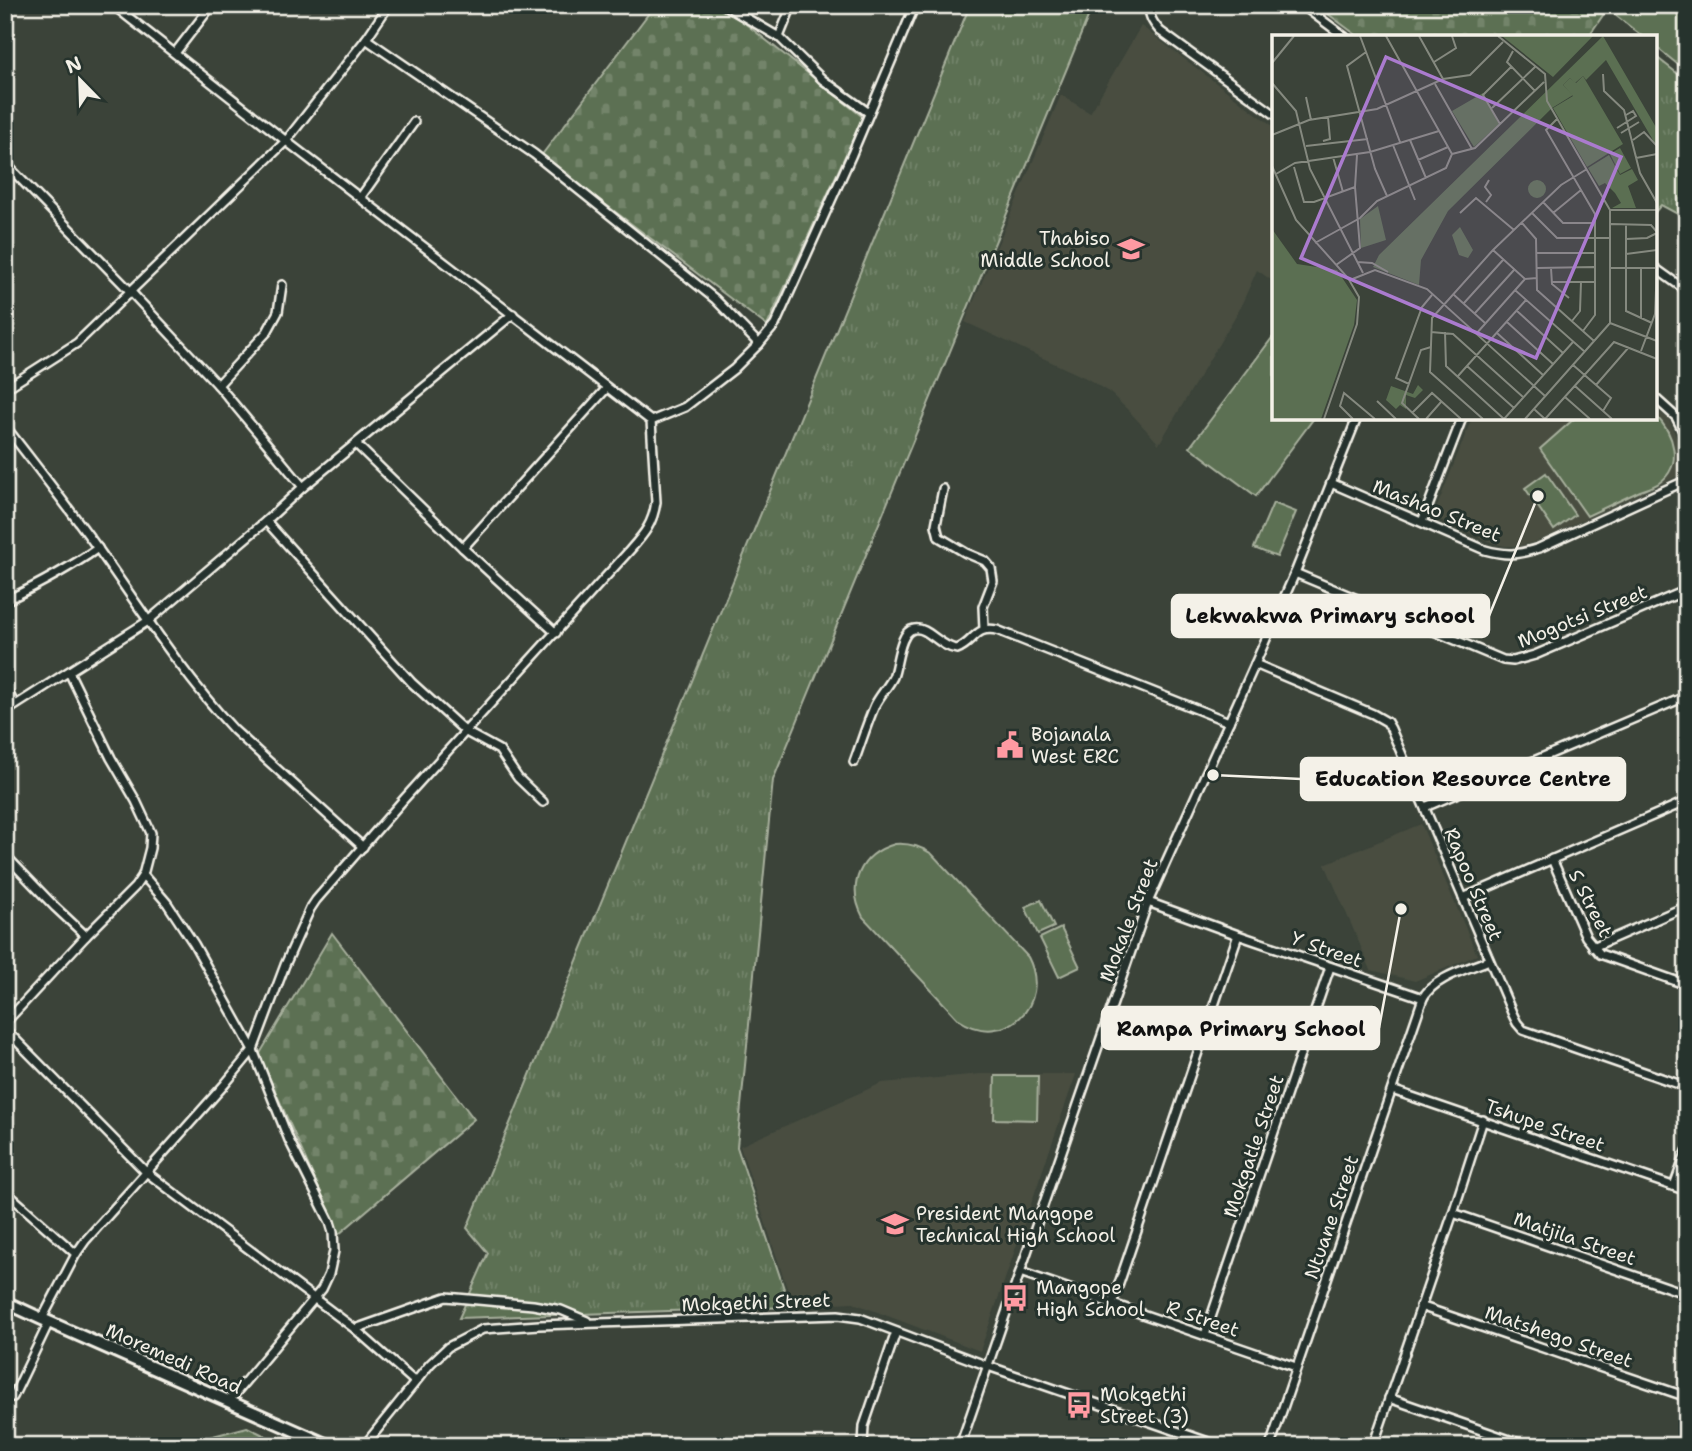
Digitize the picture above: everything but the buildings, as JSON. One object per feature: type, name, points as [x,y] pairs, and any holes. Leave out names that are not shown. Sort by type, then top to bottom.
[{"type":"street","points":[[113,5],[606,389],[651,421]]},
{"type":"street","points":[[174,53],[212,5]]},
{"type":"street","points":[[5,389],[77,343],[286,141],[366,39],[389,5]]},
{"type":"street","points":[[724,5],[779,37],[823,80],[869,113]]},
{"type":"street","points":[[779,37],[792,5]]},
{"type":"street","points":[[651,421],[685,407],[734,369],[775,325],[915,5]]},
{"type":"street","points":[[1150,5],[1151,19],[1160,31],[1272,113]]},
{"type":"street","points":[[1302,5],[1342,35]]},
{"type":"street","points":[[366,39],[534,154],[715,299],[760,344]]},
{"type":"street","points":[[360,198],[414,122]]},
{"type":"street","points":[[5,163],[218,385],[303,487]]},
{"type":"street","points":[[1657,269],[1687,291]]},
{"type":"street","points":[[218,385],[267,332],[278,312],[282,285]]},
{"type":"street","points":[[5,712],[148,621],[267,521],[303,487],[513,314]]},
{"type":"street","points":[[463,548],[606,389]]},
{"type":"street","points":[[1657,400],[1676,417],[1687,439]]},
{"type":"street","name":"Mokale Street","points":[[960,1446],[1148,902],[1295,573],[1356,420]]},
{"type":"street","points":[[1422,522],[1461,420]]},
{"type":"street","points":[[13,1397],[76,1254],[253,1050],[285,965],[310,909],[332,880],[650,526],[656,502],[651,421]]},
{"type":"street","points":[[5,426],[98,548],[148,621],[218,714],[362,847]]},
{"type":"street","points":[[357,445],[556,633]]},
{"type":"street","name":"Mashao Street","points":[[1331,483],[1485,550],[1511,555],[1523,553],[1687,481]]},
{"type":"street","points":[[943,489],[936,525],[937,535],[985,562],[993,571],[993,581],[983,607],[984,629]]},
{"type":"street","points":[[267,521],[412,683],[466,732],[499,750],[518,778],[543,802]]},
{"type":"street","points":[[5,601],[74,565],[98,548]]},
{"type":"street","name":"Mogotsi Street","points":[[1295,573],[1493,656],[1513,661],[1687,590]]},
{"type":"street","points":[[854,762],[874,707],[893,677],[906,633],[912,629],[922,629],[942,644],[957,649],[967,645],[984,629],[997,630],[1228,722]]},
{"type":"street","name":"Rapoo Street","points":[[1255,664],[1387,722],[1513,1015],[1523,1030],[1687,1087]]},
{"type":"street","points":[[5,1023],[124,899],[143,875],[150,848],[151,833],[69,672]]},
{"type":"street","points":[[5,687],[15,705]]},
{"type":"street","points":[[1425,807],[1687,696]]},
{"type":"street","points":[[1463,898],[1687,800]]},
{"type":"street","points":[[5,855],[86,936]]},
{"type":"street","name":"S Street","points":[[1552,859],[1587,937],[1600,954],[1687,985]]},
{"type":"street","points":[[143,875],[167,903],[194,944],[253,1050],[289,1140],[333,1232],[332,1261],[323,1289],[229,1401]]},
{"type":"street","name":"Y Street","points":[[1148,902],[1423,998]]},
{"type":"street","points":[[1593,947],[1687,906]]},
{"type":"street","points":[[1112,1304],[1238,935]]},
{"type":"street","points":[[1423,998],[1427,989],[1436,983],[1489,960]]},
{"type":"street","name":"Mokgatle Street","points":[[1205,1335],[1330,967]]},
{"type":"street","name":"Ntuane Street","points":[[1270,1446],[1423,998]]},
{"type":"street","points":[[5,1029],[146,1172],[355,1329],[415,1382]]},
{"type":"street","name":"Tshupe Street","points":[[1392,1090],[1687,1191]]},
{"type":"street","points":[[1373,1446],[1483,1120]]},
{"type":"street","points":[[1674,1186],[1687,1151]]},
{"type":"street","points":[[5,1191],[76,1254]]},
{"type":"street","name":"Matjila Street","points":[[1453,1213],[1687,1294]]},
{"type":"street","name":"R Street","points":[[1020,1272],[1296,1367]]},
{"type":"street","points":[[355,1329],[446,1297],[561,1310],[592,1323]]},
{"type":"street","name":"Moremedi Road","points":[[5,1301],[330,1446]]},
{"type":"street","name":"Matshego Street","points":[[1420,1306],[1687,1397]]},
{"type":"street","name":"Mokgethi Street","points":[[364,1446],[415,1382],[448,1346],[483,1329],[838,1315],[860,1318],[988,1366],[1220,1446]]},
{"type":"street","points":[[863,1446],[864,1426],[896,1332]]},
{"type":"street","points":[[1389,1398],[1527,1446]]},
{"type":"shaded area","name":"Thabiso Middle School","points":[[1141,26],[1272,125],[1272,281],[1257,270],[1239,310],[1159,444],[1108,391],[1086,378],[965,322],[1061,95],[1090,113]]},
{"type":"shaded area","points":[[1657,410],[1669,419],[1687,463],[1680,475],[1538,541],[1520,546],[1504,546],[1491,542],[1433,517],[1471,420],[1657,420]]},
{"type":"shaded area","points":[[1421,824],[1477,955],[1415,981],[1371,970],[1325,864]]},
{"type":"shaded area","name":"President Mangope Technical High School","points":[[981,1074],[1076,1074],[980,1351],[851,1302],[793,1306],[740,1146],[882,1083]]},
{"type":"green space","points":[[655,5],[722,5],[863,117],[767,326],[541,156]]},
{"type":"green space","points":[[970,5],[1093,5],[773,780],[737,1147],[790,1307],[459,1318],[488,1253],[467,1228]]},
{"type":"green space","points":[[1316,5],[1610,5],[1589,35],[1356,35]]},
{"type":"green space","points":[[1620,5],[1687,5],[1687,72],[1657,48],[1657,35],[1640,35],[1614,14]]},
{"type":"green space","points":[[1657,58],[1687,81],[1687,219],[1661,205],[1657,210]]},
{"type":"green space","points":[[1272,338],[1272,420],[1313,420],[1256,496],[1190,447]]},
{"type":"green space","points":[[1657,417],[1671,440],[1674,458],[1667,476],[1659,483],[1587,516],[1540,449],[1573,420],[1657,420]]},
{"type":"green space","points":[[1546,473],[1575,515],[1554,530],[1525,488]]},
{"type":"green space","points":[[1273,503],[1296,512],[1277,557],[1254,548]]},
{"type":"green space","points":[[895,844],[914,846],[932,854],[1028,957],[1034,975],[1034,991],[1029,1006],[1020,1018],[1007,1026],[992,1030],[976,1028],[959,1020],[863,917],[856,894],[856,882],[860,872],[873,855]]},
{"type":"green space","points":[[1041,900],[1054,927],[1038,934],[1025,907]]},
{"type":"green space","points":[[1061,928],[1080,967],[1059,977],[1040,938]]},
{"type":"green space","points":[[332,933],[474,1119],[339,1234],[259,1055]]},
{"type":"green space","points":[[995,1076],[1038,1076],[1037,1120],[994,1119]]},
{"type":"green space","points":[[247,1427],[286,1446],[175,1446]]},
{"type":"place","name":"Thabiso Middle School","points":[[1131,249]]},
{"type":"place","name":"Lekwakwa Primary school","points":[[1538,496]]},
{"type":"place","name":"Bojanala West ERC","points":[[1010,745]]},
{"type":"place","name":"Education Resource Centre","points":[[1213,775]]},
{"type":"place","name":"Rampa Primary School","points":[[1401,909]]},
{"type":"place","name":"President Mangope Technical High School","points":[[895,1224]]},
{"type":"place","name":"Mangope High School","points":[[1015,1298]]},
{"type":"place","name":"Mokgethi Street (3)","points":[[1079,1405]]}]
